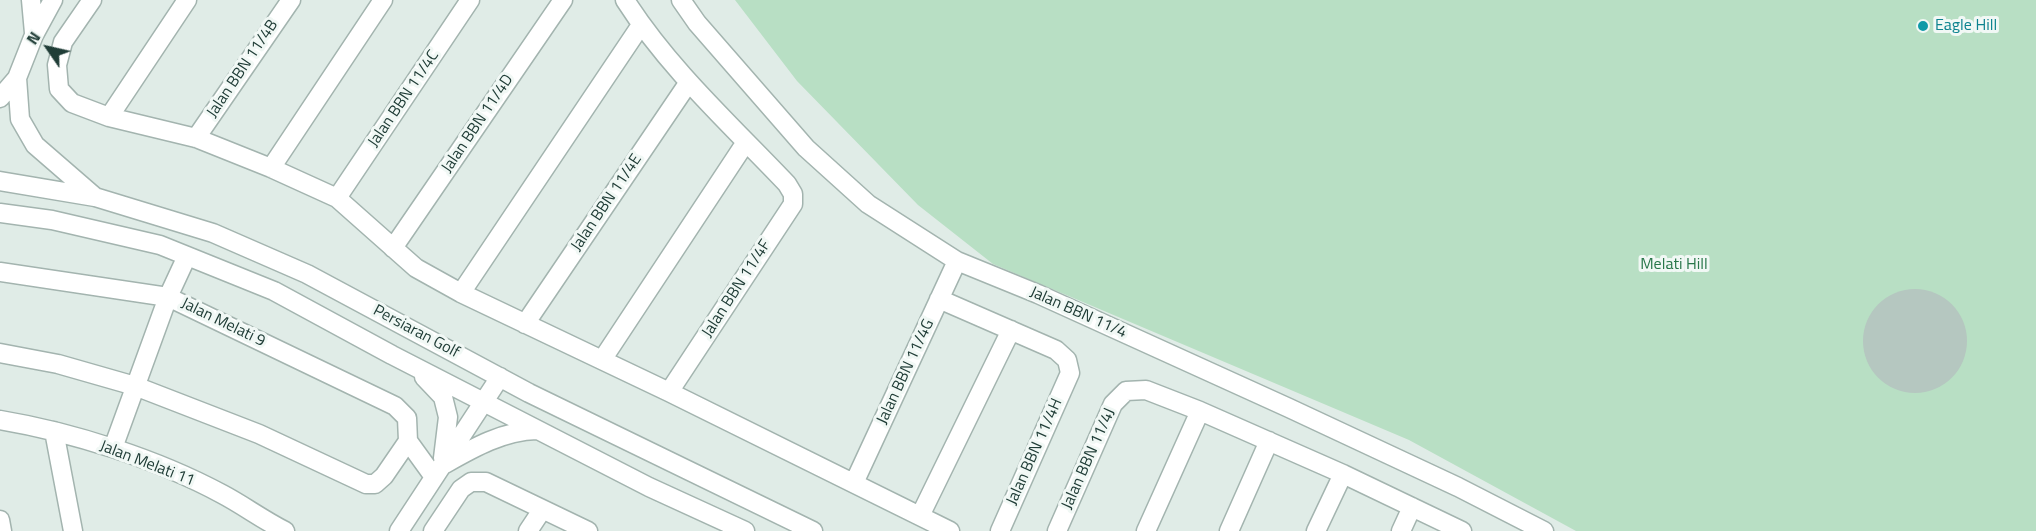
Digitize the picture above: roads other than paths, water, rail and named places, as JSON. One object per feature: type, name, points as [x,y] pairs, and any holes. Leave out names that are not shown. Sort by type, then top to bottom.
[{"type":"street","points":[[31,0],[34,35]]},
{"type":"street","points":[[0,98],[17,78],[34,35],[53,0]]},
{"type":"street","points":[[92,0],[63,42],[57,65],[59,89],[72,103],[109,117],[196,138],[337,198],[416,268],[461,293],[669,392],[951,531]]},
{"type":"street","points":[[109,117],[187,0]]},
{"type":"street","name":"Jalan BBN 11/4B","points":[[196,138],[291,0]]},
{"type":"street","points":[[271,168],[383,0]]},
{"type":"street","name":"Jalan BBN 11/4C","points":[[337,198],[471,0]]},
{"type":"street","name":"Jalan BBN 11/4D","points":[[393,248],[562,0]]},
{"type":"street","points":[[602,360],[747,142],[689,82],[641,25],[625,0]]},
{"type":"street","name":"Jalan BBN 11/4","points":[[681,0],[697,23],[806,148],[868,204],[957,261],[1049,299],[1290,408],[1458,487],[1544,531]]},
{"type":"street","points":[[461,293],[641,25]]},
{"type":"street","points":[[17,78],[20,119],[35,145],[95,197]]},
{"type":"street","name":"Jalan BBN 11/4E","points":[[525,324],[689,82]]},
{"type":"street","name":"Jalan BBN 11/4F","points":[[669,392],[793,204],[793,194],[787,184],[747,142]]},
{"type":"street","name":"Persiaran Golf","points":[[0,181],[95,197],[213,233],[307,274],[500,377],[813,531]]},
{"type":"street","name":"Persiaran Golf","points":[[0,213],[63,223],[160,245],[274,291],[416,368],[649,487],[745,531]]},
{"type":"street","points":[[113,448],[168,297],[187,256]]},
{"type":"street","name":"Jalan BBN 11/4G","points":[[854,483],[957,261]]},
{"type":"street","name":"Jalan Melati 9","points":[[0,272],[168,297],[395,406],[407,418],[408,441]]},
{"type":"street","points":[[920,516],[1011,330],[939,299]]},
{"type":"street","name":"Jalan BBN 11/4H","points":[[1000,531],[1070,373],[1067,360],[1056,350],[1011,330]]},
{"type":"street","points":[[0,353],[58,364],[135,386],[260,434],[366,484],[375,484],[384,476],[408,441],[438,471]]},
{"type":"street","points":[[416,368],[443,397],[448,417],[447,434],[438,471]]},
{"type":"street","points":[[399,531],[500,377]]},
{"type":"street","name":"Jalan BBN 11/4J","points":[[1057,531],[1113,404],[1126,391],[1146,390],[1200,411]]},
{"type":"street","points":[[1146,531],[1200,411],[1343,474],[1462,531]]},
{"type":"street","name":"Jalan Melati 11","points":[[0,420],[54,431],[113,448],[175,472],[221,493],[283,531]]},
{"type":"street","points":[[438,471],[499,436],[520,431],[539,430]]},
{"type":"street","points":[[54,431],[74,531]]},
{"type":"street","points":[[1229,531],[1269,441]]},
{"type":"street","points":[[1316,531],[1343,474]]},
{"type":"street","points":[[434,531],[461,489],[471,482],[486,482],[588,531]]},
{"type":"street","points":[[1401,531],[1412,507]]},
{"type":"street","points":[[528,531],[543,510]]},
{"type":"street","points":[[0,520],[2,531]]},
{"type":"place","name":"Eagle Hill","points":[[1923,26]]},
{"type":"park label","name":"Melati Hill","points":[[1674,265]]}]
